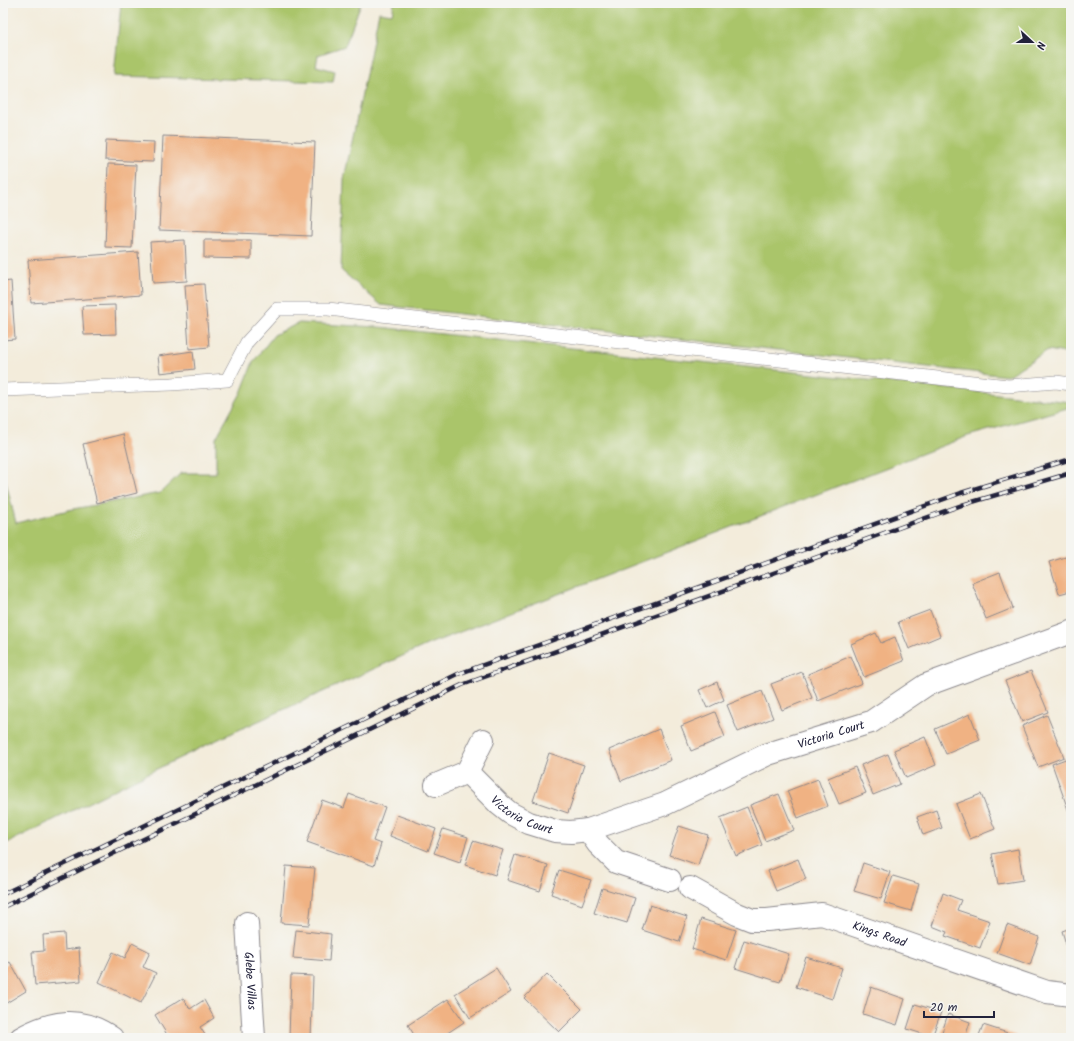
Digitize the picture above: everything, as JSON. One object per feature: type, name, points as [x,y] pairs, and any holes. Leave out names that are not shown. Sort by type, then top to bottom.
[{"type":"street","name":"Victoria Court","points":[[467,772],[500,805],[510,813],[529,823],[555,830],[571,832],[588,830],[665,804],[768,754],[871,722],[926,685],[1071,632]]},
{"type":"street","points":[[436,785],[467,772],[483,740]]},
{"type":"street","points":[[588,830],[598,844],[616,862],[670,880]]},
{"type":"street","name":"Kings Road","points":[[690,888],[737,914],[752,920],[767,920],[822,914],[1047,992],[1071,995]]},
{"type":"street","name":"Glebe Villas","points":[[247,924],[254,1038]]},
{"type":"street","points":[[21,1038],[34,1030],[50,1025],[77,1023],[95,1028],[112,1038]]},
{"type":"lane","points":[[3,390],[172,384],[227,380],[247,342],[277,309],[328,309],[1008,386],[1056,382],[1071,384]]},
{"type":"green space","points":[[121,3],[361,3],[345,46],[318,55],[316,66],[335,71],[333,82],[114,76]]},
{"type":"green space","points":[[394,3],[1071,3],[1071,354],[1048,350],[1007,376],[381,305],[341,270],[344,179],[379,12],[392,14]]},
{"type":"green space","points":[[299,323],[378,327],[1071,402],[1071,407],[968,436],[429,644],[221,738],[3,845],[3,470],[16,523],[73,509],[160,493],[181,473],[216,473],[216,438],[241,393],[253,362],[274,335]]},
{"type":"building","points":[[163,136],[315,142],[311,236],[159,230]]},
{"type":"building","points":[[106,140],[154,142],[153,162],[105,160]]},
{"type":"building","points":[[108,164],[136,165],[132,248],[105,247]]},
{"type":"building","points":[[185,240],[187,281],[153,283],[150,242]]},
{"type":"building","points":[[204,240],[251,240],[251,259],[204,258]]},
{"type":"building","points":[[138,252],[141,295],[31,303],[28,260]]},
{"type":"building","points":[[11,281],[15,339],[3,340],[3,282]]},
{"type":"building","points":[[204,284],[209,347],[189,349],[185,285]]},
{"type":"building","points":[[115,305],[116,334],[84,335],[82,306]]},
{"type":"building","points":[[193,351],[195,369],[160,373],[158,356]]},
{"type":"building","points":[[123,434],[137,493],[97,503],[83,444]]},
{"type":"building","points":[[1071,556],[1071,591],[1059,594],[1049,562]]},
{"type":"building","points":[[1000,572],[1013,608],[986,619],[972,583]]},
{"type":"building","points":[[930,610],[940,636],[909,649],[898,622]]},
{"type":"building","points":[[876,633],[881,643],[895,637],[904,661],[864,677],[851,644]]},
{"type":"building","points":[[851,656],[862,683],[818,701],[808,674]]},
{"type":"building","points":[[1031,671],[1048,712],[1022,722],[1005,681]]},
{"type":"building","points":[[802,672],[812,698],[782,710],[771,684]]},
{"type":"building","points":[[717,682],[724,700],[707,708],[699,690]]},
{"type":"building","points":[[762,691],[773,718],[738,732],[727,705]]},
{"type":"building","points":[[715,712],[725,737],[691,751],[681,726]]},
{"type":"building","points":[[970,714],[980,740],[946,754],[935,729]]},
{"type":"building","points":[[1047,715],[1064,757],[1038,767],[1022,726]]},
{"type":"building","points":[[659,729],[671,760],[621,781],[609,750]]},
{"type":"building","points":[[925,737],[936,765],[906,778],[894,750]]},
{"type":"building","points":[[549,753],[584,765],[568,813],[533,801]]},
{"type":"building","points":[[888,754],[900,784],[873,795],[861,765]]},
{"type":"building","points":[[1071,757],[1071,818],[1052,764]]},
{"type":"building","points":[[855,767],[866,793],[839,804],[828,778]]},
{"type":"building","points":[[818,779],[828,806],[798,818],[787,791]]},
{"type":"building","points":[[349,794],[385,807],[373,841],[381,844],[374,866],[307,842],[322,800],[344,808]]},
{"type":"building","points":[[779,794],[794,830],[765,841],[750,805]]},
{"type":"building","points":[[981,794],[995,829],[970,839],[956,804]]},
{"type":"building","points":[[747,807],[762,845],[736,856],[720,818]]},
{"type":"building","points":[[936,810],[942,828],[923,835],[917,817]]},
{"type":"building","points":[[397,815],[436,829],[428,851],[390,836]]},
{"type":"building","points":[[679,826],[708,835],[698,865],[669,855]]},
{"type":"building","points":[[443,829],[468,837],[460,862],[434,853]]},
{"type":"building","points":[[473,841],[503,850],[495,875],[465,865]]},
{"type":"building","points":[[1018,849],[1023,880],[998,884],[992,854]]},
{"type":"building","points":[[515,855],[548,865],[540,891],[507,880]]},
{"type":"building","points":[[798,859],[806,879],[776,891],[768,871]]},
{"type":"building","points":[[863,863],[890,872],[881,899],[854,891]]},
{"type":"building","points":[[286,866],[315,868],[309,925],[281,923]]},
{"type":"building","points":[[559,870],[591,880],[582,905],[551,894]]},
{"type":"building","points":[[893,876],[919,884],[911,911],[884,903]]},
{"type":"building","points":[[602,888],[635,898],[627,923],[594,913]]},
{"type":"building","points":[[943,893],[961,900],[957,910],[990,921],[980,948],[945,936],[947,932],[932,926]]},
{"type":"building","points":[[650,905],[687,917],[679,942],[642,930]]},
{"type":"building","points":[[701,919],[736,930],[726,960],[692,949]]},
{"type":"building","points":[[1007,925],[1039,937],[1030,965],[997,953]]},
{"type":"building","points":[[1071,928],[1071,957],[1070,957],[1062,931]]},
{"type":"building","points":[[296,930],[331,934],[329,961],[293,958]]},
{"type":"building","points":[[64,933],[65,950],[79,948],[81,981],[35,985],[32,952],[44,951],[43,935]]},
{"type":"building","points":[[744,940],[789,954],[780,982],[735,968]]},
{"type":"building","points":[[132,943],[150,952],[143,967],[156,973],[141,1003],[99,982],[113,952],[125,958]]},
{"type":"building","points":[[806,957],[842,968],[832,999],[796,987]]},
{"type":"building","points":[[10,962],[26,991],[3,1005],[3,966]]},
{"type":"building","points":[[496,968],[511,992],[470,1018],[455,994]]},
{"type":"building","points":[[547,974],[582,1009],[559,1032],[524,998]]},
{"type":"building","points":[[291,975],[313,976],[311,1038],[289,1038]]},
{"type":"building","points":[[871,987],[905,999],[897,1025],[863,1014]]},
{"type":"building","points":[[183,998],[190,1009],[204,1000],[214,1018],[200,1027],[207,1038],[169,1038],[155,1015]]},
{"type":"building","points":[[448,999],[464,1022],[440,1038],[416,1038],[408,1025]]},
{"type":"building","points":[[915,1004],[941,1012],[932,1037],[907,1029]]},
{"type":"building","points":[[948,1014],[970,1022],[965,1038],[940,1038]]},
{"type":"building","points":[[983,1025],[1017,1036],[1016,1038],[978,1038]]},
{"type":"railway","points":[[3,894],[458,674],[961,493],[1071,459]]},
{"type":"railway","points":[[3,907],[462,685],[962,505],[1071,473]]}]
